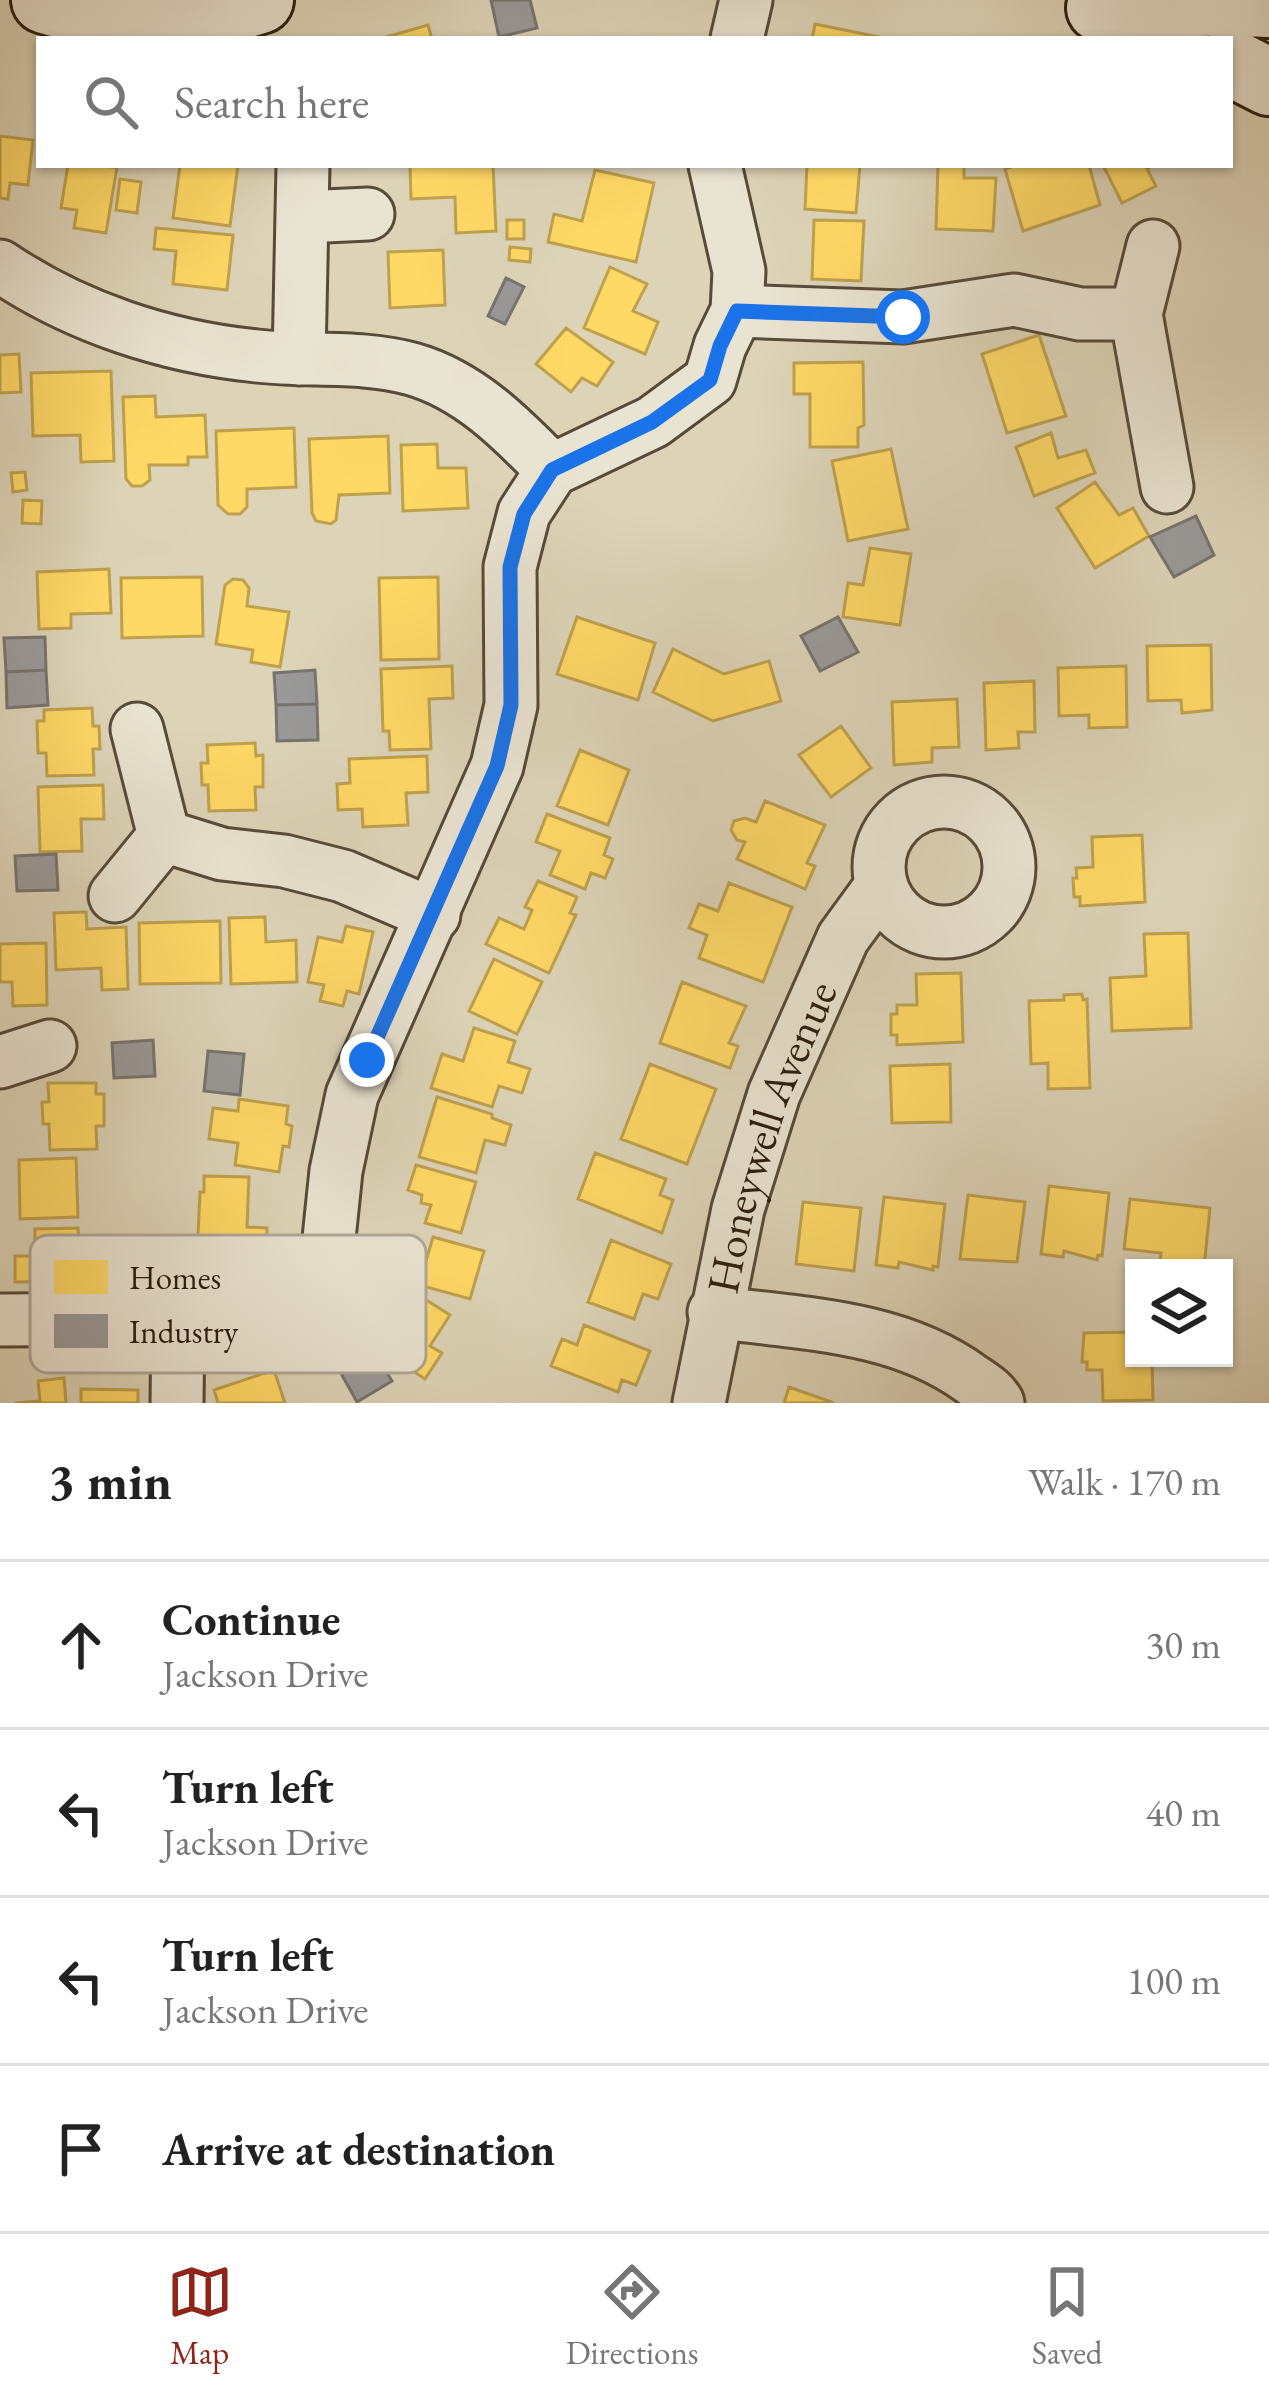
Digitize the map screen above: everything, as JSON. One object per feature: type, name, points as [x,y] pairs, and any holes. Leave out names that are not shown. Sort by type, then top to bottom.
[{"type":"street","points":[[45,0],[152,25],[190,21],[260,0]]},
{"type":"street","points":[[738,36],[746,0]]},
{"type":"street","points":[[1074,4],[1269,4]]},
{"type":"street","points":[[1074,4],[1175,36]]},
{"type":"street","points":[[1233,64],[1269,82]]},
{"type":"street","points":[[299,358],[303,168]]},
{"type":"street","points":[[329,1235],[336,1171],[352,1095],[497,766],[511,705],[510,567],[524,514],[552,470],[652,422],[710,380],[737,311],[739,271],[716,168]]},
{"type":"street","points":[[304,217],[368,214]]},
{"type":"street","points":[[1153,246],[1136,314],[1167,487]]},
{"type":"street","points":[[0,266],[64,304],[183,346],[376,362],[433,377],[502,420],[552,470]]},
{"type":"street","points":[[737,311],[903,317],[1014,301],[1080,314],[1136,314]]},
{"type":"street","points":[[137,729],[164,836]]},
{"type":"street","points":[[164,836],[222,854],[284,861],[343,876],[434,915]]},
{"type":"street","points":[[116,896],[164,836]]},
{"type":"street","name":"Honeywell Avenue","points":[[699,1403],[738,1209],[774,1094],[843,938],[881,886]]},
{"type":"street","points":[[0,1062],[50,1046]]},
{"type":"street","points":[[714,1312],[863,1332],[916,1346],[957,1369],[998,1403]]},
{"type":"street","points":[[0,1320],[30,1319]]},
{"type":"street","points":[[177,1373],[177,1403]]},
{"type":"building: Homes","points":[[815,24],[874,36],[813,36]]},
{"type":"building: Homes","points":[[428,25],[431,36],[390,36]]},
{"type":"building: Homes","points":[[0,136],[33,140],[28,185],[10,183],[8,199],[0,198]]},
{"type":"building: Homes","points":[[68,168],[117,168],[106,233],[74,228],[77,210],[61,208]]},
{"type":"building: Homes","points":[[180,168],[238,168],[230,226],[173,218]]},
{"type":"building: Homes","points":[[410,168],[493,168],[496,231],[456,233],[455,197],[411,199]]},
{"type":"building: Homes","points":[[807,168],[860,168],[856,213],[805,209]]},
{"type":"building: Homes","points":[[938,168],[964,168],[964,178],[996,178],[993,231],[936,229]]},
{"type":"building: Homes","points":[[1090,168],[1100,205],[1023,231],[1005,169]]},
{"type":"building: Homes","points":[[1104,168],[1148,168],[1156,186],[1122,203]]},
{"type":"building: Homes","points":[[595,170],[654,183],[636,262],[548,242],[554,214],[582,221]]},
{"type":"building: Homes","points":[[120,179],[141,182],[137,213],[116,210]]},
{"type":"building: Homes","points":[[507,220],[524,220],[524,239],[507,239]]},
{"type":"building: Homes","points":[[814,220],[864,221],[861,281],[812,279]]},
{"type":"building: Homes","points":[[156,228],[233,235],[227,290],[173,284],[176,251],[154,249]]},
{"type":"building: Homes","points":[[510,247],[531,249],[530,262],[509,260]]},
{"type":"building: Homes","points":[[443,250],[445,305],[390,308],[388,252]]},
{"type":"building: Homes","points":[[610,267],[647,284],[633,311],[658,322],[645,354],[584,328]]},
{"type":"building: Homes","points":[[566,328],[613,362],[597,386],[582,378],[571,392],[536,364]]},
{"type":"building: Homes","points":[[1039,335],[1066,416],[1007,433],[982,354]]},
{"type":"building: Homes","points":[[19,354],[21,392],[0,393],[0,355]]},
{"type":"building: Homes","points":[[863,362],[864,425],[858,428],[858,447],[810,447],[810,394],[794,394],[794,363]]},
{"type":"building: Homes","points":[[111,371],[114,461],[81,462],[80,435],[33,436],[31,373]]},
{"type":"building: Homes","points":[[155,396],[156,417],[205,415],[207,457],[188,457],[188,465],[149,465],[150,480],[132,486],[126,479],[123,397]]},
{"type":"building: Homes","points":[[294,428],[296,487],[247,489],[247,507],[240,514],[228,514],[218,505],[216,431]]},
{"type":"building: Homes","points":[[1051,433],[1058,458],[1086,450],[1095,473],[1034,496],[1016,447]]},
{"type":"building: Homes","points":[[388,436],[390,493],[339,495],[336,520],[331,524],[316,521],[309,439]]},
{"type":"building: Homes","points":[[437,444],[438,468],[466,468],[468,508],[403,511],[401,445]]},
{"type":"building: Homes","points":[[891,449],[908,529],[848,541],[832,461]]},
{"type":"building: Homes","points":[[25,472],[27,490],[13,492],[11,473]]},
{"type":"building: Homes","points":[[1095,482],[1119,515],[1133,508],[1149,536],[1095,568],[1057,508]]},
{"type":"building: Homes","points":[[23,500],[42,501],[41,524],[22,523]]},
{"type":"building: Homes","points":[[870,548],[911,554],[900,625],[843,617],[848,583],[863,585]]},
{"type":"building: Homes","points":[[109,569],[111,613],[71,614],[71,628],[39,629],[37,572]]},
{"type":"building: Homes","points":[[202,577],[203,636],[122,638],[121,578]]},
{"type":"building: Homes","points":[[438,577],[439,659],[381,660],[379,578]]},
{"type":"building: Homes","points":[[233,579],[243,580],[249,588],[247,606],[289,612],[280,667],[251,662],[253,650],[216,644],[225,585]]},
{"type":"building: Homes","points":[[577,617],[655,643],[638,700],[557,674]]},
{"type":"building: Homes","points":[[1211,645],[1212,710],[1182,713],[1181,700],[1148,701],[1147,646]]},
{"type":"building: Homes","points":[[673,649],[724,674],[769,661],[781,701],[713,721],[653,692]]},
{"type":"building: Homes","points":[[452,666],[453,698],[429,699],[431,749],[390,750],[389,731],[383,731],[381,669]]},
{"type":"building: Homes","points":[[1126,666],[1127,727],[1089,728],[1089,715],[1059,716],[1058,668]]},
{"type":"building: Homes","points":[[1034,681],[1035,732],[1018,732],[1019,748],[986,750],[984,683]]},
{"type":"building: Homes","points":[[957,699],[959,747],[932,748],[932,762],[894,765],[892,702]]},
{"type":"building: Homes","points":[[92,708],[100,749],[93,749],[94,775],[47,776],[46,753],[38,753],[37,721],[44,721],[44,710]]},
{"type":"building: Homes","points":[[841,726],[871,768],[831,797],[799,755]]},
{"type":"building: Homes","points":[[255,743],[256,756],[263,755],[263,787],[255,787],[256,810],[209,811],[201,763],[208,763],[207,745]]},
{"type":"building: Homes","points":[[580,750],[629,770],[608,825],[557,806]]},
{"type":"building: Homes","points":[[427,756],[428,792],[406,793],[408,825],[363,827],[362,809],[338,810],[337,784],[350,783],[349,759]]},
{"type":"building: Homes","points":[[103,785],[104,819],[81,819],[82,851],[40,852],[38,787]]},
{"type":"building: Homes","points":[[765,801],[825,825],[807,863],[815,866],[805,889],[737,859],[745,842],[737,840],[731,830],[734,821],[756,822]]},
{"type":"building: Homes","points":[[547,814],[610,838],[604,855],[613,859],[605,878],[591,873],[585,889],[550,875],[560,851],[536,842]]},
{"type":"building: Homes","points":[[1142,835],[1145,902],[1080,906],[1080,897],[1074,897],[1073,878],[1077,878],[1076,868],[1093,867],[1092,837]]},
{"type":"building: Homes","points":[[538,881],[577,897],[570,913],[576,915],[549,973],[486,944],[499,918],[524,929],[532,910],[525,907]]},
{"type":"building: Homes","points":[[729,883],[792,907],[763,982],[699,958],[707,935],[689,928],[699,904],[718,911]]},
{"type":"building: Homes","points":[[86,912],[87,929],[126,927],[128,989],[102,990],[101,968],[56,970],[54,913]]},
{"type":"building: Homes","points":[[265,917],[266,942],[296,940],[297,982],[231,984],[229,918]]},
{"type":"building: Homes","points":[[220,921],[221,983],[140,984],[139,923]]},
{"type":"building: Homes","points":[[346,926],[373,932],[359,994],[347,991],[343,1006],[320,1001],[324,985],[308,982],[318,937],[342,942]]},
{"type":"building: Homes","points":[[1188,933],[1191,1028],[1112,1031],[1110,978],[1146,976],[1144,934]]},
{"type":"building: Homes","points":[[46,943],[47,1005],[13,1006],[12,982],[0,982],[0,944]]},
{"type":"building: Homes","points":[[494,959],[542,982],[517,1034],[469,1011]]},
{"type":"building: Homes","points":[[961,973],[963,1042],[897,1045],[897,1035],[891,1035],[891,1014],[897,1014],[897,1005],[917,1005],[916,974]]},
{"type":"building: Homes","points":[[682,982],[746,1006],[729,1043],[738,1046],[730,1068],[660,1043]]},
{"type":"building: Homes","points":[[1082,994],[1087,999],[1090,1088],[1048,1089],[1048,1063],[1031,1064],[1029,1001]]},
{"type":"building: Homes","points":[[474,1028],[515,1041],[508,1062],[530,1069],[522,1093],[499,1086],[492,1107],[431,1088],[442,1054],[463,1061]]},
{"type":"building: Homes","points":[[650,1064],[716,1089],[687,1164],[621,1139]]},
{"type":"building: Homes","points":[[950,1064],[951,1122],[892,1123],[890,1066]]},
{"type":"building: Homes","points":[[48,1083],[96,1083],[96,1094],[104,1094],[104,1126],[96,1126],[97,1149],[50,1150],[42,1102],[49,1102]]},
{"type":"building: Homes","points":[[437,1097],[511,1125],[505,1145],[485,1140],[476,1173],[419,1157]]},
{"type":"building: Homes","points":[[239,1099],[288,1106],[286,1124],[292,1126],[279,1172],[235,1165],[238,1143],[209,1139],[213,1108],[238,1111]]},
{"type":"building: Homes","points":[[595,1153],[666,1179],[660,1195],[673,1200],[662,1233],[578,1199]]},
{"type":"building: Homes","points":[[76,1158],[78,1217],[20,1219],[19,1160]]},
{"type":"building: Homes","points":[[416,1165],[476,1182],[461,1233],[425,1223],[431,1205],[421,1203],[422,1195],[408,1190]]},
{"type":"building: Homes","points":[[204,1176],[249,1177],[247,1227],[267,1228],[267,1235],[198,1235],[200,1192],[204,1192]]},
{"type":"building: Homes","points":[[1049,1186],[1109,1193],[1102,1256],[1097,1260],[1064,1251],[1063,1257],[1041,1254]]},
{"type":"building: Homes","points":[[968,1195],[1025,1202],[1017,1262],[960,1259]]},
{"type":"building: Homes","points":[[884,1197],[945,1204],[938,1267],[933,1270],[899,1262],[898,1268],[876,1265]]},
{"type":"building: Homes","points":[[1130,1199],[1210,1208],[1205,1259],[1160,1259],[1161,1253],[1124,1249]]},
{"type":"building: Homes","points":[[803,1202],[861,1208],[854,1271],[796,1264]]},
{"type":"building: Homes","points":[[78,1228],[78,1235],[35,1235],[35,1229]]},
{"type":"building: Homes","points":[[433,1237],[484,1251],[470,1299],[426,1287]]},
{"type":"building: Homes","points":[[611,1240],[671,1264],[658,1299],[643,1294],[634,1319],[588,1302]]},
{"type":"building: Homes","points":[[15,1256],[30,1256],[30,1282],[15,1282]]},
{"type":"building: Homes","points":[[426,1300],[450,1315],[430,1346],[442,1353],[425,1379],[416,1373],[426,1373]]},
{"type":"building: Homes","points":[[584,1325],[650,1351],[636,1385],[622,1380],[618,1392],[551,1366],[562,1339],[577,1345]]},
{"type":"building: Homes","points":[[1125,1332],[1125,1367],[1152,1367],[1153,1400],[1103,1401],[1102,1370],[1087,1370],[1087,1362],[1082,1362],[1084,1333]]},
{"type":"building: Homes","points":[[275,1373],[285,1403],[218,1403],[214,1390]]},
{"type":"building: Homes","points":[[64,1378],[66,1403],[15,1403],[40,1401],[38,1381]]},
{"type":"building: Homes","points":[[789,1387],[834,1403],[784,1403]]},
{"type":"building: Homes","points":[[81,1389],[138,1390],[138,1403],[81,1403]]},
{"type":"building: Industry","points":[[491,0],[530,0],[537,28],[499,36]]},
{"type":"building: Industry","points":[[506,278],[524,287],[505,324],[488,316]]},
{"type":"building: Industry","points":[[1196,516],[1214,555],[1174,577],[1150,537]]},
{"type":"building: Industry","points":[[838,617],[858,652],[820,671],[801,636]]},
{"type":"building: Industry","points":[[45,637],[46,670],[6,672],[4,638]]},
{"type":"building: Industry","points":[[46,670],[48,705],[7,708],[6,672]]},
{"type":"building: Industry","points":[[315,670],[317,704],[276,705],[274,673]]},
{"type":"building: Industry","points":[[317,704],[318,740],[277,741],[276,705]]},
{"type":"building: Industry","points":[[56,854],[58,890],[17,891],[15,856]]},
{"type":"building: Industry","points":[[153,1040],[155,1076],[114,1078],[112,1043]]},
{"type":"building: Industry","points":[[208,1051],[244,1054],[240,1095],[204,1091]]},
{"type":"building: Industry","points":[[341,1373],[387,1373],[392,1381],[357,1402]]},
{"type":"route","points":[[367,1060],[497,766],[511,705],[510,567],[524,514],[552,470],[652,422],[710,380],[737,311],[903,317]]}]
